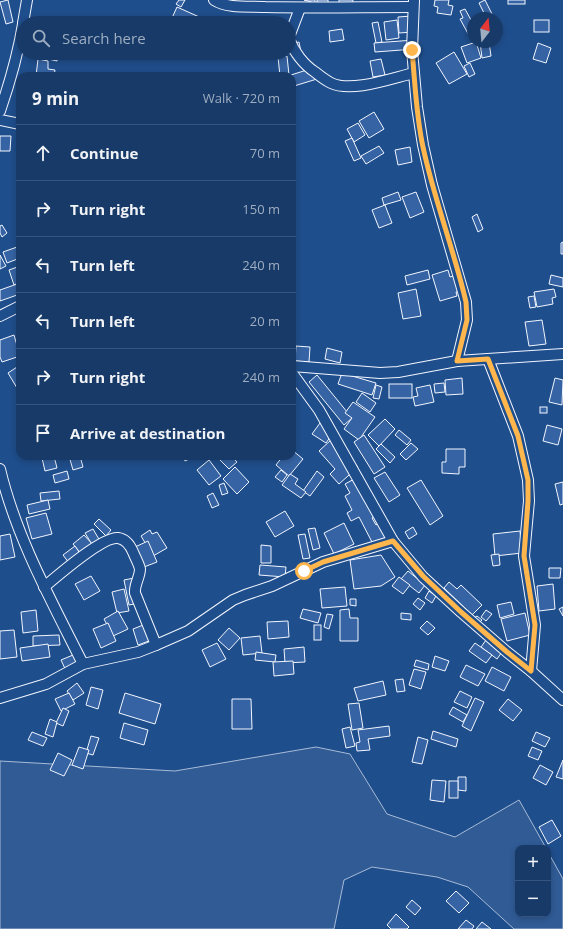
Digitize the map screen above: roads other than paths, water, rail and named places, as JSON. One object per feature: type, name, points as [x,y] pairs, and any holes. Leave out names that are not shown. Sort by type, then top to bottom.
[{"type":"street","points":[[24,16],[27,0]]},
{"type":"street","points":[[214,0],[219,4],[234,6],[300,8],[413,3],[412,50],[423,145],[432,185],[466,302],[467,320],[457,361]]},
{"type":"street","points":[[296,19],[300,8]]},
{"type":"street","points":[[296,52],[310,68],[331,83],[344,87],[359,86],[414,73]]},
{"type":"street","points":[[0,111],[16,56]]},
{"type":"street","points":[[0,120],[16,123]]},
{"type":"street","points":[[0,316],[16,308]]},
{"type":"street","points":[[296,366],[380,373],[398,372],[457,361],[563,354]]},
{"type":"street","points":[[488,359],[518,436],[528,480],[524,556],[535,625],[531,671]]},
{"type":"street","points":[[296,378],[319,410],[393,541],[434,587],[563,700]]},
{"type":"street","points":[[0,469],[5,491],[44,587],[83,664]]},
{"type":"street","points":[[44,587],[82,557],[109,539],[124,539],[130,545],[140,568],[134,589],[156,645]]},
{"type":"street","points":[[0,698],[46,684],[83,664],[138,652],[156,645],[188,631],[233,600],[272,586],[323,562],[393,541]]}]
